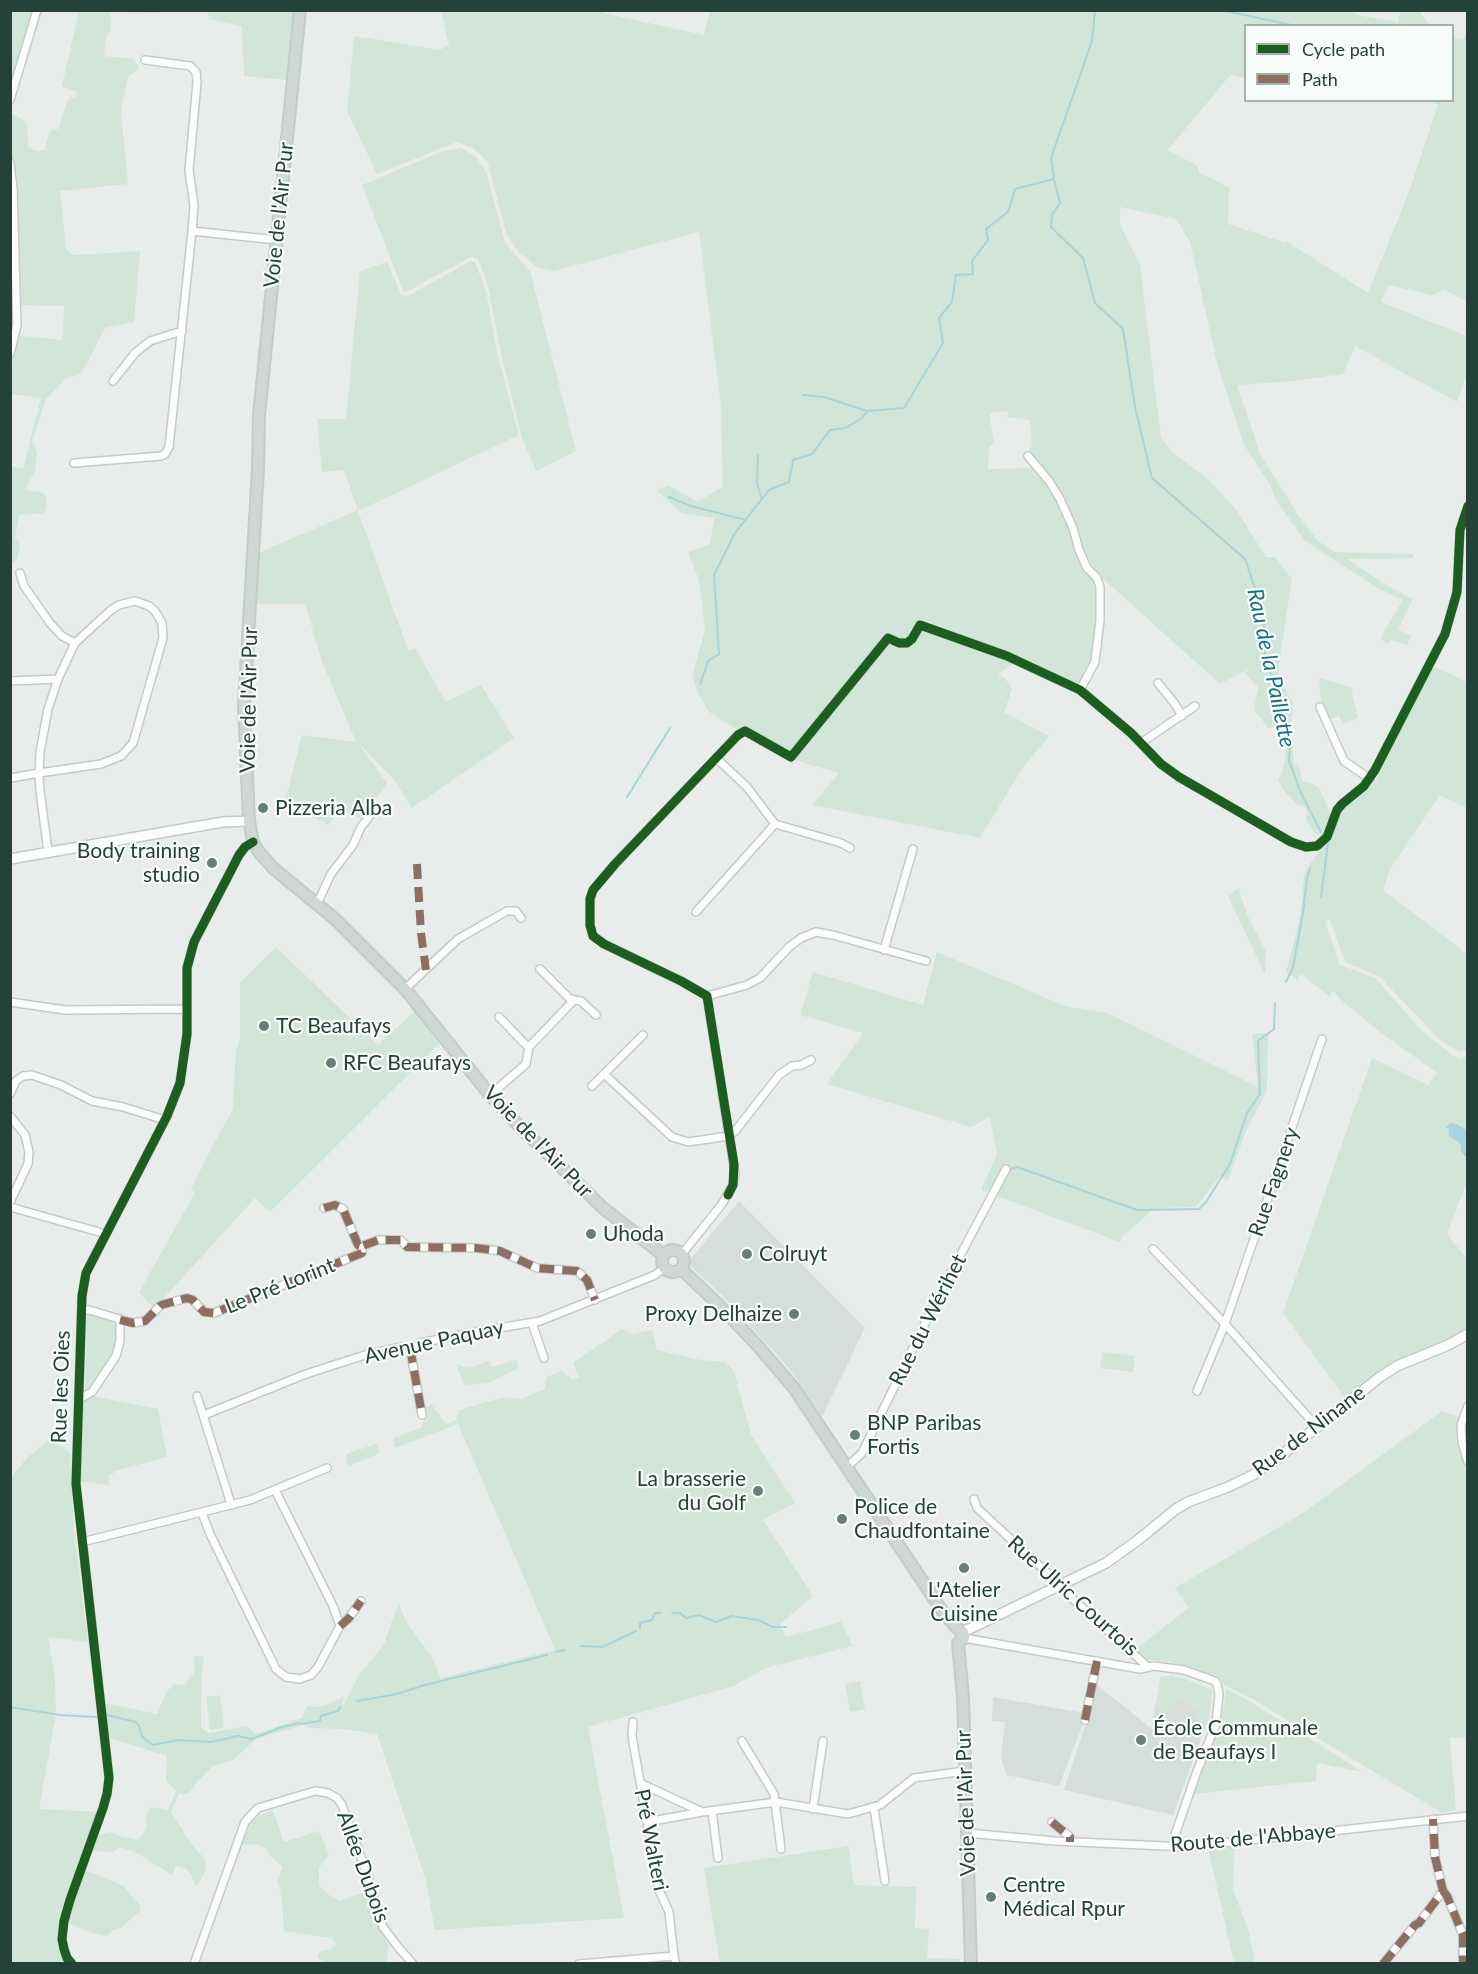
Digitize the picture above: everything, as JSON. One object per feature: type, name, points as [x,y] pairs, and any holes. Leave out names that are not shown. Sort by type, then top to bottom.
[{"type":"main road","name":"Voie de l'Air Pur","points":[[300,10],[259,415],[244,706],[249,821],[253,842],[273,868],[349,932],[405,990],[490,1095],[603,1208],[663,1255]]},
{"type":"main road","points":[[672,1250],[682,1254],[684,1262],[681,1269],[672,1272],[664,1268],[663,1255],[672,1250]]},
{"type":"main road","points":[[681,1269],[719,1305],[774,1364],[806,1405],[959,1635]]},
{"type":"main road","name":"Voie de l'Air Pur","points":[[959,1635],[971,1964]]},
{"type":"street","points":[[10,100],[37,10]]},
{"type":"street","points":[[74,463],[154,457],[165,454],[169,447],[194,205],[189,171],[197,82],[196,72],[190,66],[145,60]]},
{"type":"street","points":[[10,163],[14,189],[17,325],[10,354]]},
{"type":"street","points":[[192,231],[276,240]]},
{"type":"street","points":[[113,381],[135,353],[150,341],[182,330]]},
{"type":"street","points":[[1028,456],[1049,481],[1060,499],[1087,568],[1100,587],[1100,620],[1095,662],[1080,690]]},
{"type":"street","points":[[926,961],[833,934],[816,932],[801,938],[789,947],[760,978],[747,985],[707,996],[604,944],[593,936],[590,925],[590,899],[600,880],[738,735],[745,731],[791,757],[888,638],[899,643],[907,643],[920,626],[1007,656],[1080,690],[1141,743],[1161,764],[1179,777],[1291,842],[1306,847],[1317,846],[1327,837],[1337,810],[1370,779],[1445,634],[1457,592],[1461,521],[1467,506]]},
{"type":"street","points":[[1459,543],[1467,546]]},
{"type":"street","points":[[20,573],[24,586],[50,623],[62,636],[75,643]]},
{"type":"street","points":[[10,778],[39,773],[101,764],[121,756],[133,743],[162,638],[162,623],[149,606],[135,601],[127,602],[111,610],[75,643],[58,679],[42,732],[39,773],[48,852]]},
{"type":"street","points":[[10,681],[58,679]]},
{"type":"street","points":[[1158,683],[1182,716]]},
{"type":"street","points":[[1141,743],[1195,706]]},
{"type":"street","points":[[1320,707],[1344,761],[1370,779]]},
{"type":"street","points":[[716,758],[747,787],[775,824],[841,843],[850,848]]},
{"type":"street","points":[[317,904],[331,874],[353,845],[361,827],[371,814]]},
{"type":"street","points":[[10,859],[223,822],[249,821]]},
{"type":"street","points":[[696,912],[775,824]]},
{"type":"street","name":"Rue les Oies","points":[[72,1964],[67,1958],[62,1939],[64,1921],[105,1801],[109,1778],[76,1484],[82,1296],[86,1273],[165,1120],[180,1083],[188,1034],[187,968],[194,942],[239,855],[253,842]]},
{"type":"street","points":[[884,950],[913,849]]},
{"type":"street","points":[[405,990],[458,939],[507,911],[516,911],[521,918]]},
{"type":"street","points":[[540,969],[569,998],[581,1001],[596,1015]]},
{"type":"street","points":[[682,1254],[722,1204],[733,1185],[734,1164],[707,996]]},
{"type":"street","points":[[490,1095],[526,1064],[530,1047],[574,1000]]},
{"type":"street","points":[[10,1002],[65,1010],[187,1009]]},
{"type":"street","points":[[499,1017],[530,1047]]},
{"type":"street","points":[[592,1086],[644,1035]]},
{"type":"street","name":"Rue Fagnery","points":[[1197,1391],[1225,1324],[1322,1039]]},
{"type":"street","points":[[604,1074],[672,1137],[688,1142],[729,1136],[778,1075],[792,1066],[811,1060]]},
{"type":"street","points":[[10,1094],[16,1081],[23,1076],[32,1075],[62,1085],[92,1101],[123,1107],[165,1120]]},
{"type":"street","points":[[10,1116],[25,1135],[29,1152],[28,1164],[10,1202]]},
{"type":"street","name":"Rue du Wérihet","points":[[847,1467],[862,1453],[935,1303],[1006,1169]]},
{"type":"street","name":"Le Pré Lorint","points":[[324,1209],[335,1205],[343,1209],[358,1245],[362,1246]]},
{"type":"street","points":[[10,1207],[106,1234]]},
{"type":"street","name":"Le Pré Lorint","points":[[362,1246],[378,1240],[401,1240],[407,1247],[476,1248],[500,1251],[537,1268],[577,1271],[587,1280],[594,1300]]},
{"type":"street","name":"Le Pré Lorint","points":[[161,1305],[187,1298],[193,1300],[204,1312],[214,1312],[362,1253],[362,1246]]},
{"type":"street","points":[[1153,1249],[1225,1324],[1317,1427]]},
{"type":"street","name":"Avenue Paquay","points":[[204,1415],[323,1368],[365,1355],[540,1321],[656,1275],[664,1268]]},
{"type":"street","name":"Rue les Oies","points":[[82,1310],[133,1323],[145,1321],[161,1305]]},
{"type":"street","name":"Rue les Oies","points":[[79,1399],[92,1392],[116,1356],[120,1341],[120,1320]]},
{"type":"street","points":[[532,1323],[544,1358]]},
{"type":"street","name":"Rue de Ninane","points":[[959,1635],[1106,1563],[1188,1502],[1253,1475],[1278,1458],[1380,1377],[1398,1366],[1448,1345],[1467,1334]]},
{"type":"street","points":[[410,1348],[422,1415]]},
{"type":"street","points":[[196,1396],[231,1504]]},
{"type":"street","points":[[1467,1406],[1461,1425],[1467,1462]]},
{"type":"street","points":[[82,1542],[202,1513],[275,1490],[327,1468]]},
{"type":"street","points":[[275,1490],[333,1606],[340,1626]]},
{"type":"street","name":"Rue Ulric Courtois","points":[[974,1499],[978,1508],[1055,1580],[1059,1587],[1148,1667]]},
{"type":"street","points":[[202,1513],[276,1669],[286,1677],[300,1678],[311,1675],[323,1659],[340,1626],[361,1601]]},
{"type":"street","points":[[959,1635],[1140,1669],[1154,1666],[1184,1670],[1215,1681],[1219,1689],[1216,1724],[1184,1808],[1175,1835],[1174,1847]]},
{"type":"street","points":[[1085,1720],[1097,1661]]},
{"type":"street","name":"Pré Walteri","points":[[633,1722],[632,1736],[640,1783],[659,1890],[669,1912],[675,1960]]},
{"type":"street","points":[[742,1741],[774,1794],[781,1849]]},
{"type":"street","points":[[813,1809],[824,1741]]},
{"type":"street","points":[[647,1822],[776,1802],[848,1814],[880,1805],[914,1778],[965,1771]]},
{"type":"street","points":[[640,1783],[702,1812]]},
{"type":"street","name":"Allée Dubois","points":[[194,1964],[245,1822],[258,1808],[315,1791],[328,1793],[337,1798],[342,1805],[383,1927],[414,1964]]},
{"type":"street","points":[[874,1808],[885,1881]]},
{"type":"street","points":[[712,1811],[718,1858]]},
{"type":"street","name":"Route de l'Abbaye","points":[[967,1833],[1070,1842],[1174,1847],[1467,1816]]},
{"type":"street","points":[[1433,1819],[1435,1857],[1443,1891],[1448,1896],[1463,1935],[1463,1964]]},
{"type":"street","points":[[1052,1822],[1070,1836],[1070,1842]]},
{"type":"street","points":[[1383,1964],[1443,1891]]},
{"type":"street","points":[[579,1964],[675,1960]]},
{"type":"shaded area","points":[[739,1201],[865,1328],[822,1417],[795,1376],[777,1355],[721,1294],[687,1263]]},
{"type":"shaded area","name":"École Communale de Beaufays I","points":[[1161,1676],[1185,1679],[1212,1690],[1209,1718],[1173,1815],[1064,1790],[1097,1685],[1151,1728]]},
{"type":"shaded area","points":[[993,1697],[1084,1713],[1084,1721],[1059,1786],[1006,1775],[1001,1757],[1005,1722],[992,1721]]},
{"type":"green space","points":[[710,10],[1346,10],[1362,16],[1398,22],[1400,11],[1419,11],[1430,24],[1244,24],[1244,78],[1230,75],[1168,150],[1198,166],[1199,173],[1229,187],[1228,224],[1286,243],[1286,241],[1368,293],[1410,189],[1438,105],[1431,102],[1454,102],[1454,38],[1463,40],[1467,29],[1467,302],[1445,290],[1431,295],[1389,285],[1381,302],[1467,336],[1467,373],[1457,402],[1355,346],[1343,374],[1294,381],[1237,385],[1261,456],[1299,516],[1318,541],[1335,552],[1413,554],[1413,558],[1347,559],[1388,586],[1413,599],[1398,630],[1412,635],[1407,645],[1392,640],[1387,645],[1380,638],[1403,600],[1379,589],[1305,541],[1277,502],[1269,483],[1244,445],[1218,367],[1190,242],[1176,219],[1120,207],[1120,224],[1140,265],[1161,438],[1174,454],[1206,477],[1235,508],[1266,557],[1275,557],[1292,579],[1279,677],[1293,703],[1293,712],[1291,724],[1281,726],[1292,743],[1294,764],[1300,769],[1302,782],[1309,782],[1319,788],[1331,814],[1323,835],[1314,832],[1306,820],[1305,806],[1298,805],[1285,792],[1278,780],[1282,773],[1288,743],[1275,727],[1268,728],[1254,709],[1258,687],[1245,673],[1248,669],[1220,684],[1090,567],[1071,516],[1056,485],[1032,457],[1029,449],[1032,447],[1030,420],[1007,417],[1008,411],[989,413],[994,443],[989,447],[988,469],[1034,468],[1058,497],[1087,570],[1095,582],[1098,597],[1092,661],[1083,679],[1076,686],[988,645],[922,624],[1013,663],[998,674],[1005,678],[1012,689],[1004,712],[1049,736],[1022,769],[980,838],[812,805],[839,773],[794,760],[744,734],[709,712],[698,693],[692,675],[705,631],[699,580],[688,552],[710,544],[714,518],[681,513],[657,490],[668,485],[697,502],[723,487],[721,406],[699,232],[554,271],[537,267],[518,252],[506,233],[488,163],[481,155],[472,148],[457,142],[377,174],[347,111],[354,36],[439,50],[449,45],[441,11],[603,11],[603,13],[704,35]]},
{"type":"green space","points":[[11,11],[35,11],[11,93]]},
{"type":"green space","points":[[79,11],[160,11],[159,13],[111,12],[110,31],[106,38],[104,56],[134,59],[139,68],[128,77],[121,111],[128,184],[60,191],[66,250],[74,255],[140,251],[134,322],[105,328],[85,367],[78,375],[65,379],[46,399],[32,442],[37,452],[35,471],[25,490],[40,492],[46,496],[46,509],[42,514],[19,515],[15,538],[20,544],[17,559],[11,564],[11,466],[23,469],[41,398],[11,394],[13,363],[10,362],[11,312],[15,310],[13,335],[63,340],[64,306],[18,305],[15,181],[10,158],[11,113],[27,122],[28,146],[37,151],[45,150],[49,133],[58,129],[67,102],[71,96],[75,98],[77,92],[62,86]]},
{"type":"green space","points":[[208,11],[297,11],[288,80],[244,76],[242,26],[209,19]]},
{"type":"green space","points":[[461,148],[476,157],[486,172],[505,243],[530,271],[576,451],[536,471],[522,438],[501,353],[487,282],[478,259],[469,258],[404,293],[362,185],[443,151]]},
{"type":"green space","points":[[471,261],[475,262],[486,291],[497,353],[519,435],[358,511],[409,650],[415,648],[446,702],[481,685],[514,738],[412,808],[393,778],[358,743],[387,783],[362,820],[339,807],[329,825],[285,802],[302,735],[356,742],[322,662],[305,604],[257,604],[258,553],[358,510],[344,470],[322,472],[317,419],[346,419],[360,271],[387,262],[401,294],[406,297]]},
{"type":"green space","points":[[1433,666],[1467,682],[1467,808],[1440,795],[1390,869],[1383,890],[1467,954],[1467,1049],[1459,1052],[1439,1039],[1379,976],[1345,962],[1330,920],[1325,921],[1340,965],[1375,978],[1422,1031],[1459,1060],[1467,1056],[1467,1130],[1455,1124],[1449,1129],[1448,1135],[1461,1145],[1464,1157],[1467,1159],[1467,1181],[1447,1234],[1467,1259],[1467,1328],[1443,1343],[1411,1355],[1381,1372],[1345,1398],[1283,1313],[1372,1058],[1428,1085],[1437,1073],[1380,1032],[1340,999],[1333,990],[1330,997],[1301,974],[1297,980],[1286,972],[1302,903],[1305,871],[1329,841],[1338,812],[1345,804],[1376,782],[1408,710]]},
{"type":"green space","points":[[1319,678],[1351,687],[1358,718],[1343,724],[1339,716],[1329,720],[1321,705]]},
{"type":"green space","points":[[1238,888],[1249,919],[1266,951],[1265,974],[1228,897]]},
{"type":"green space","points":[[276,947],[378,1045],[416,1010],[441,1042],[270,1212],[255,1198],[154,1309],[139,1292],[195,1193],[191,1189],[233,1109],[236,1050],[240,1038],[240,983]]},
{"type":"green space","points":[[937,952],[1068,1007],[1108,1013],[1258,1087],[1252,1034],[1268,1033],[1267,1091],[1246,1131],[1228,1181],[1220,1176],[1196,1207],[1154,1208],[1124,1234],[1120,1242],[981,1190],[997,1154],[990,1117],[971,1127],[827,1084],[863,1033],[800,1015],[813,972],[923,1005]]},
{"type":"green space","points":[[87,1313],[112,1321],[117,1327],[119,1336],[115,1352],[89,1391],[85,1391]]},
{"type":"green space","points":[[622,1329],[631,1334],[652,1330],[657,1350],[701,1360],[725,1362],[734,1371],[751,1435],[795,1503],[763,1520],[812,1597],[780,1624],[786,1637],[841,1622],[853,1646],[765,1668],[734,1686],[588,1727],[624,1918],[435,1930],[426,1881],[377,1734],[343,1729],[311,1728],[303,1725],[256,1739],[233,1760],[213,1766],[190,1792],[183,1795],[179,1793],[171,1812],[193,1846],[205,1859],[206,1867],[198,1885],[194,1885],[192,1876],[186,1869],[176,1866],[172,1875],[137,1853],[120,1847],[114,1852],[90,1851],[96,1835],[104,1833],[111,1832],[138,1840],[147,1827],[146,1817],[150,1807],[168,1810],[176,1791],[166,1780],[167,1756],[107,1737],[104,1703],[157,1714],[166,1693],[173,1684],[184,1685],[195,1671],[194,1656],[204,1656],[201,1727],[208,1733],[247,1726],[255,1734],[302,1718],[307,1706],[318,1707],[344,1696],[342,1708],[359,1675],[384,1645],[399,1604],[406,1621],[432,1658],[441,1678],[555,1650],[458,1424],[395,1448],[393,1438],[423,1427],[424,1408],[431,1404],[446,1424],[456,1420],[459,1410],[504,1397],[520,1399],[544,1390],[547,1377],[562,1370],[572,1380],[579,1377],[573,1363]]},
{"type":"green space","points":[[1102,1352],[1135,1356],[1133,1372],[1100,1368]]},
{"type":"green space","points":[[516,1360],[518,1368],[488,1383],[464,1385],[456,1364],[469,1368],[489,1361],[492,1367]]},
{"type":"green space","points":[[92,1396],[158,1409],[167,1457],[115,1471],[109,1474],[109,1485],[79,1481],[82,1398]]},
{"type":"green space","points":[[1442,1411],[1459,1417],[1457,1429],[1465,1466],[1468,1496],[1468,1737],[1450,1738],[1456,1810],[1441,1812],[1254,1700],[1224,1685],[1218,1676],[1170,1662],[1145,1659],[1134,1650],[1189,1608],[1175,1588],[1303,1513]]},
{"type":"green space","points":[[51,1438],[70,1453],[74,1530],[88,1642],[48,1637],[55,1680],[56,1714],[39,1809],[98,1812],[57,1940],[58,1947],[68,1963],[11,1963],[10,1478],[27,1458]]},
{"type":"green space","points":[[376,1444],[380,1453],[348,1466],[346,1454]]},
{"type":"green space","points":[[1161,1676],[1185,1679],[1212,1690],[1207,1724],[1193,1717],[1198,1712],[1181,1697],[1155,1722],[1153,1720]]},
{"type":"green space","points":[[860,1681],[865,1709],[850,1712],[845,1684]]},
{"type":"green space","points":[[1226,1689],[1363,1772],[1317,1763],[1316,1781],[1192,1794],[1222,1720]]},
{"type":"green space","points":[[220,1695],[224,1728],[210,1730],[206,1697]]},
{"type":"green space","points":[[273,1810],[284,1842],[319,1831],[329,1854],[319,1868],[319,1885],[329,1895],[340,1901],[367,1891],[379,1927],[389,1947],[386,1963],[326,1963],[317,1958],[320,1952],[337,1944],[331,1938],[284,1931],[282,1899],[277,1881],[283,1867],[269,1855],[266,1848],[259,1845],[242,1844],[252,1820]]},
{"type":"green space","points":[[1235,1845],[1233,1889],[1249,1932],[1255,1963],[1234,1963],[1208,1848]]},
{"type":"green space","points":[[848,1846],[854,1885],[916,1887],[915,1928],[929,1929],[927,1958],[960,1959],[960,1963],[720,1963],[704,1868]]},
{"type":"green space","points":[[83,1869],[123,1886],[140,1905],[140,1911],[122,1927],[113,1930],[107,1936],[92,1933],[68,1923]]},
{"type":"water","points":[[1451,1123],[1467,1130],[1467,1159],[1461,1151],[1461,1145],[1448,1135],[1449,1130],[1446,1127]]},
{"type":"waterway","points":[[700,684],[708,661],[719,654],[714,575],[735,533],[769,490],[789,482],[793,460],[812,454],[830,430],[845,428],[861,419],[868,411],[904,408],[943,343],[939,318],[952,302],[956,275],[973,274],[972,261],[988,240],[986,229],[1008,212],[1015,189],[1054,179],[1051,158],[1092,41],[1095,10]]},
{"type":"waterway","points":[[1221,10],[1287,24]]},
{"type":"waterway","name":"Rau de la Paillette","points":[[1054,179],[1060,203],[1052,215],[1051,227],[1083,258],[1095,303],[1123,329],[1135,407],[1152,478],[1245,559],[1265,617],[1262,644],[1281,720],[1290,743],[1289,761],[1301,793],[1321,832]]},
{"type":"waterway","points":[[803,395],[824,397],[867,411]]},
{"type":"waterway","points":[[758,455],[757,483],[762,500]]},
{"type":"waterway","points":[[669,497],[691,506],[746,520]]},
{"type":"waterway","points":[[627,797],[670,728]]},
{"type":"waterway","name":"Rau de la Paillette","points":[[1321,897],[1328,844]]},
{"type":"waterway","name":"Rau de la Paillette","points":[[1286,982],[1293,967],[1310,869]]},
{"type":"waterway","name":"Rau de la Paillette","points":[[1008,1170],[1017,1167],[1137,1210],[1199,1209],[1230,1164],[1247,1113],[1260,1094],[1258,1041],[1274,1029],[1275,1003]]},
{"type":"waterway","points":[[640,1628],[640,1623],[652,1620],[655,1613],[660,1613]]},
{"type":"waterway","points":[[672,1613],[680,1613],[686,1618],[699,1615],[716,1622],[732,1616],[758,1620],[773,1627],[786,1627]]},
{"type":"waterway","points":[[581,1646],[602,1647],[636,1631]]},
{"type":"waterway","points":[[556,1652],[564,1650]]},
{"type":"waterway","points":[[357,1701],[397,1694],[547,1655]]},
{"type":"waterway","points":[[10,1707],[60,1715],[96,1717]]},
{"type":"waterway","points":[[107,1715],[136,1722],[142,1737],[153,1745],[179,1740],[211,1742],[238,1736],[252,1739],[282,1727],[320,1721],[321,1716],[338,1711],[340,1707]]},
{"type":"marked path","points":[[417,864],[421,933],[426,970]]},
{"type":"marked path","points":[[324,1208],[335,1205],[343,1209],[358,1245],[362,1246]]},
{"type":"marked path","points":[[120,1320],[133,1323],[145,1321],[161,1305],[187,1298],[193,1300],[204,1312],[214,1313],[362,1253],[362,1246],[378,1240],[401,1240],[407,1247],[476,1248],[500,1251],[537,1268],[577,1271],[587,1280],[595,1300]]},
{"type":"marked path","points":[[410,1348],[422,1415]]},
{"type":"marked path","points":[[340,1626],[361,1601]]},
{"type":"marked path","points":[[1085,1720],[1097,1661]]},
{"type":"marked path","points":[[1383,1964],[1443,1891],[1435,1857],[1433,1819]]},
{"type":"marked path","points":[[1052,1822],[1070,1837],[1070,1842]]},
{"type":"marked path","points":[[1443,1891],[1463,1935],[1463,1964]]},
{"type":"cycle path","points":[[707,996],[604,944],[593,936],[590,925],[590,899],[593,890],[738,735],[745,731],[791,757],[888,638],[899,643],[907,643],[920,625],[1007,656],[1080,690],[1131,733],[1161,764],[1179,777],[1291,842],[1306,847],[1317,846],[1327,837],[1337,810],[1364,786],[1375,770],[1445,634],[1457,592],[1460,530],[1468,506]]},
{"type":"cycle path","points":[[72,1964],[67,1958],[62,1939],[64,1921],[103,1808],[109,1778],[76,1484],[82,1296],[86,1273],[167,1116],[180,1083],[187,1034],[187,968],[194,942],[239,855],[253,842]]},
{"type":"cycle path","points":[[707,996],[734,1164],[733,1185],[728,1195]]},
{"type":"place","name":"Pizzeria Alba","points":[[263,808]]},
{"type":"place","name":"Body training studio","points":[[212,863]]},
{"type":"place","name":"TC Beaufays","points":[[264,1026]]},
{"type":"place","name":"RFC Beaufays","points":[[331,1063]]},
{"type":"place","name":"Uhoda","points":[[591,1234]]},
{"type":"place","name":"Colruyt","points":[[747,1254]]},
{"type":"place","name":"Proxy Delhaize","points":[[794,1314]]},
{"type":"place","name":"BNP Paribas Fortis","points":[[855,1435]]},
{"type":"place","name":"La brasserie du Golf","points":[[758,1491]]},
{"type":"place","name":"Police de Chaudfontaine","points":[[842,1519]]},
{"type":"place","name":"L'Atelier Cuisine","points":[[964,1568]]},
{"type":"place","name":"École Communale de Beaufays I","points":[[1141,1740]]},
{"type":"place","name":"Centre Médical Rpur","points":[[991,1897]]}]
